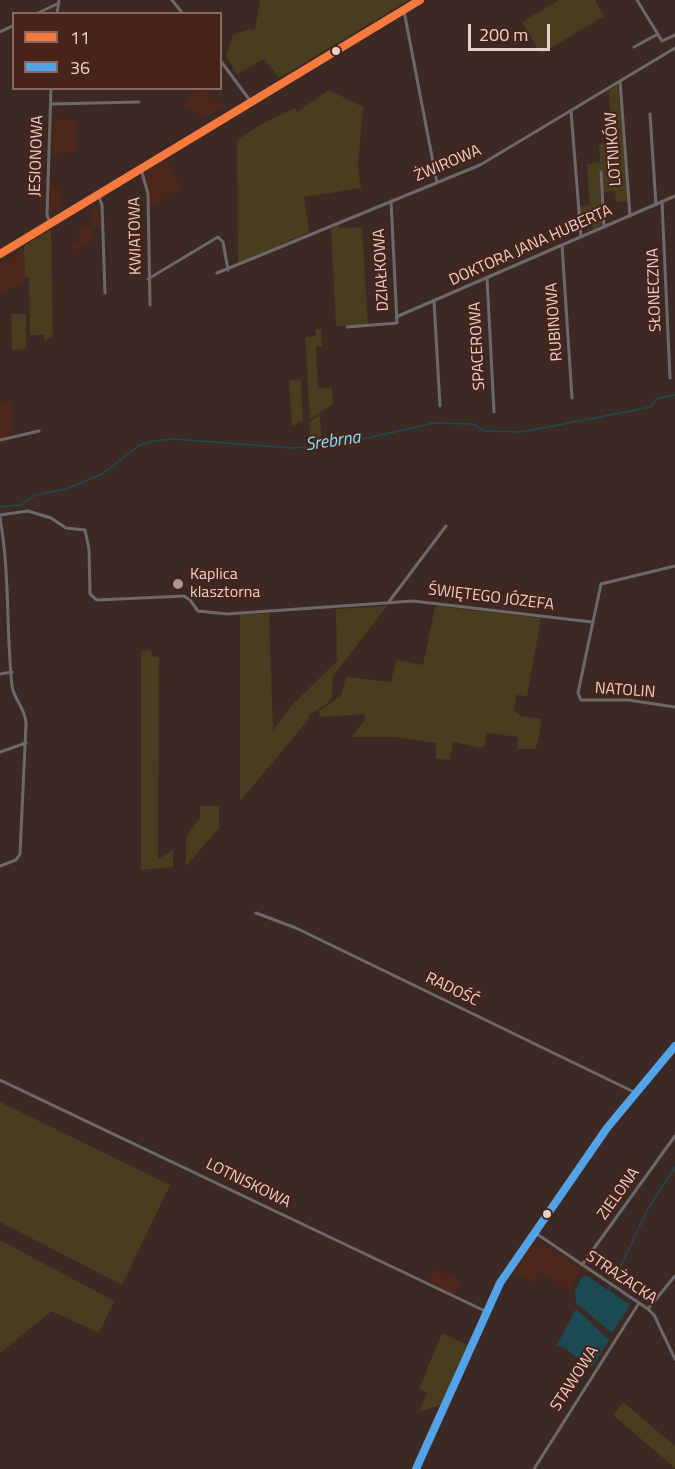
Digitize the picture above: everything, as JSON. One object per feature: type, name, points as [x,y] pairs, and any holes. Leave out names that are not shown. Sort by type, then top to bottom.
[{"type":"main road","points":[[0,254],[420,0]]},
{"type":"street","points":[[172,0],[181,12]]},
{"type":"street","points":[[637,0],[662,42],[675,35]]},
{"type":"street","points":[[40,12],[59,1]]},
{"type":"street","points":[[404,10],[437,183]]},
{"type":"street","points":[[634,47],[658,34]]},
{"type":"street","name":"ŻWIROWA","points":[[217,273],[485,163],[675,48]]},
{"type":"street","points":[[222,63],[251,102]]},
{"type":"street","name":"LOTNIKÓW","points":[[620,81],[630,216]]},
{"type":"street","name":"JESIONOWA","points":[[50,223],[47,215],[51,90]]},
{"type":"street","points":[[51,104],[139,102]]},
{"type":"street","points":[[571,111],[580,237]]},
{"type":"street","points":[[650,114],[656,205]]},
{"type":"street","name":"KWIATOWA","points":[[141,168],[147,194],[150,305]]},
{"type":"street","points":[[600,172],[604,227]]},
{"type":"street","points":[[98,194],[102,205],[105,293]]},
{"type":"street","name":"DOKTORA JANA HUBERTA","points":[[396,317],[675,196]]},
{"type":"street","name":"DZIAŁKOWA","points":[[347,327],[397,323],[391,201]]},
{"type":"street","name":"SŁONECZNA","points":[[663,202],[670,378]]},
{"type":"street","points":[[148,279],[218,237],[224,242],[228,270]]},
{"type":"street","name":"RUBINOWA","points":[[562,245],[572,398]]},
{"type":"street","name":"SPACEROWA","points":[[487,278],[494,412]]},
{"type":"street","points":[[435,301],[440,406]]},
{"type":"street","points":[[0,440],[39,431]]},
{"type":"street","name":"ŚWIĘTEGO JÓZEFA","points":[[0,517],[18,511],[30,511],[51,518],[66,528],[85,530],[89,549],[90,592],[97,600],[184,596],[198,611],[224,614],[422,602],[592,622]]},
{"type":"street","points":[[0,517],[7,561],[13,691],[26,717],[20,854],[17,860],[0,866]]},
{"type":"street","name":"ŚWIĘTEGO JÓZEFA","points":[[388,603],[446,526]]},
{"type":"street","points":[[592,622],[601,584],[675,566]]},
{"type":"street","name":"NATOLIN","points":[[592,622],[579,699],[628,700],[675,707]]},
{"type":"street","points":[[0,674],[12,672]]},
{"type":"street","points":[[0,752],[26,743]]},
{"type":"street","name":"RADOŚĆ","points":[[256,913],[296,928],[636,1093]]},
{"type":"street","points":[[416,1469],[485,1311],[500,1282],[607,1128],[675,1046]]},
{"type":"street","name":"LOTNISKOWA","points":[[0,1080],[485,1311]]},
{"type":"street","name":"ZIELONA","points":[[582,1265],[675,1136]]},
{"type":"street","name":"STRAŻACKA","points":[[534,1232],[648,1309],[654,1315],[675,1359]]},
{"type":"street","points":[[648,1309],[675,1276]]},
{"type":"street","name":"STAWOWA","points":[[534,1469],[639,1302]]},
{"type":"shaded area","points":[[260,0],[409,0],[279,78],[264,59],[237,74],[226,56],[233,35],[249,29],[255,30]]},
{"type":"shaded area","points":[[559,0],[595,0],[604,16],[541,54],[522,22]]},
{"type":"shaded area","points":[[618,85],[628,201],[616,202],[615,191],[603,192],[602,171],[599,171],[602,224],[593,231],[592,220],[580,220],[579,206],[590,205],[587,164],[600,162],[599,144],[612,142],[609,90]]},
{"type":"shaded area","points":[[197,90],[205,90],[225,107],[201,118],[183,104]]},
{"type":"shaded area","points":[[329,90],[363,107],[358,168],[361,188],[304,197],[309,232],[238,263],[237,140],[262,124],[295,108],[297,112]]},
{"type":"shaded area","points":[[52,119],[77,121],[76,150],[53,156]]},
{"type":"shaded area","points":[[166,160],[183,188],[149,208],[146,171]]},
{"type":"shaded area","points":[[50,185],[62,186],[62,207],[49,214]]},
{"type":"shaded area","points":[[100,203],[101,226],[92,226],[92,208]]},
{"type":"shaded area","points":[[337,225],[339,228],[362,227],[368,326],[336,326],[331,229]]},
{"type":"shaded area","points":[[92,226],[92,242],[86,242],[81,247],[79,256],[71,253],[72,243],[79,242],[79,229],[73,227]]},
{"type":"shaded area","points":[[51,229],[53,336],[45,341],[44,335],[30,335],[29,277],[25,277],[24,246]]},
{"type":"shaded area","points":[[24,249],[25,284],[0,292],[0,264]]},
{"type":"shaded area","points":[[11,314],[26,314],[26,349],[12,350]]},
{"type":"shaded area","points":[[315,329],[321,329],[322,346],[316,347],[318,389],[332,387],[333,404],[310,419],[305,337],[316,336]]},
{"type":"shaded area","points":[[301,379],[303,421],[292,426],[289,381]]},
{"type":"shaded area","points":[[0,402],[12,402],[11,436],[0,438]]},
{"type":"shaded area","points":[[320,415],[322,445],[311,445],[309,422]]},
{"type":"shaded area","points":[[387,606],[333,676],[332,697],[328,703],[309,715],[309,719],[240,801],[240,615],[269,613],[273,731],[291,706],[337,661],[336,609]]},
{"type":"shaded area","points":[[435,606],[541,618],[527,696],[516,695],[514,710],[520,716],[542,719],[536,749],[517,749],[518,737],[487,733],[485,745],[482,748],[453,742],[450,760],[436,759],[436,743],[395,737],[351,737],[365,720],[365,714],[320,717],[319,711],[341,696],[346,677],[391,682],[396,660],[423,665]]},
{"type":"shaded area","points":[[151,650],[152,656],[159,657],[158,859],[173,850],[173,867],[141,870],[141,651]]},
{"type":"shaded area","points":[[200,806],[219,806],[219,828],[186,866],[186,837],[200,818]]},
{"type":"shaded area","points":[[0,1102],[170,1185],[122,1285],[0,1222]]},
{"type":"shaded area","points":[[534,1238],[580,1268],[569,1290],[541,1273],[534,1284],[511,1271]]},
{"type":"shaded area","points":[[0,1240],[114,1301],[99,1333],[52,1311],[0,1353]]},
{"type":"shaded area","points":[[433,1268],[461,1281],[454,1295],[428,1282]]},
{"type":"shaded area","points":[[442,1333],[467,1345],[441,1405],[419,1412],[427,1393],[419,1389]]},
{"type":"shaded area","points":[[623,1402],[675,1446],[675,1468],[613,1415]]},
{"type":"water","points":[[587,1276],[630,1305],[612,1333],[576,1303],[575,1290],[582,1277]]},
{"type":"water","points":[[576,1309],[609,1340],[594,1364],[588,1367],[565,1348],[557,1345]]},
{"type":"waterway","name":"Srebrna","points":[[0,507],[21,505],[35,495],[66,489],[102,474],[140,445],[153,441],[174,439],[292,448],[332,446],[434,423],[473,424],[484,431],[522,432],[651,407],[656,399],[675,395]]},
{"type":"waterway","points":[[613,1282],[648,1209],[675,1167]]},
{"type":"waterway","points":[[609,1290],[611,1286]]},
{"type":"transit line","name":"11","points":[[0,254],[420,0]]},
{"type":"transit line","name":"36","points":[[416,1469],[500,1283],[607,1128],[675,1046]]},
{"type":"place","name":"Kaplica klasztorna","points":[[178,584]]}]
